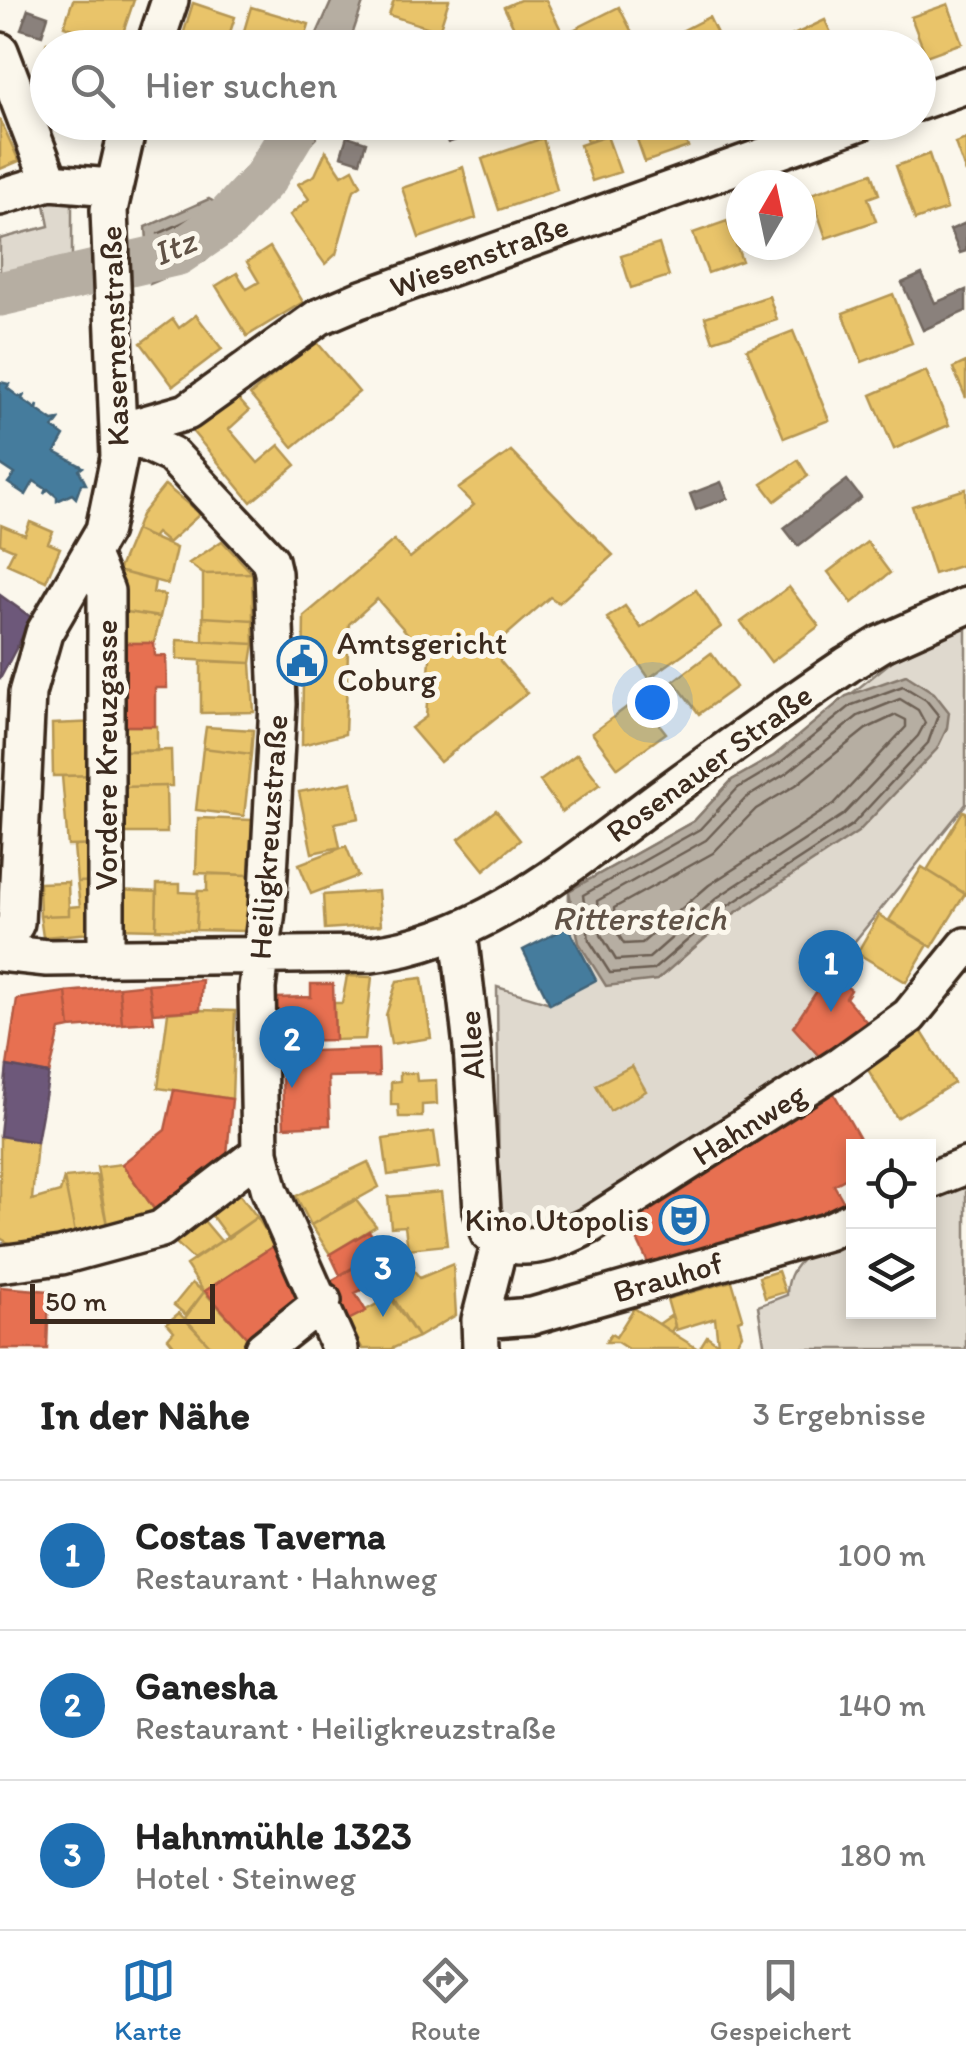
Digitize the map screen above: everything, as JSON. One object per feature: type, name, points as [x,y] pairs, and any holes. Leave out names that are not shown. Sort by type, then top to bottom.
[{"type":"street","points":[[160,30],[170,0]]},
{"type":"street","points":[[0,52],[30,130]]},
{"type":"street","points":[[936,96],[966,85]]},
{"type":"street","points":[[34,140],[50,182]]},
{"type":"street","name":"Kasernenstraße","points":[[0,951],[16,923],[27,693],[44,632],[104,530],[112,492],[120,431],[110,198],[124,140]]},
{"type":"street","name":"Wiesenstraße","points":[[120,431],[187,412],[319,318],[359,300],[809,140]]},
{"type":"street","points":[[0,197],[50,182],[110,198]]},
{"type":"street","name":"Heiligkreuzstraße","points":[[120,431],[172,455],[270,560],[274,573],[278,704],[255,1048],[260,1153],[270,1191],[340,1349]]},
{"type":"street","name":"Vordere Kreuzgasse","points":[[91,555],[106,591],[106,958]]},
{"type":"street","name":"Rosenauer Straße","points":[[459,932],[555,874],[847,665],[881,644],[966,606]]},
{"type":"street","points":[[0,951],[106,958],[372,954],[411,949],[459,932]]},
{"type":"street","name":"Allee","points":[[459,932],[472,1047],[482,1211],[490,1234],[500,1242]]},
{"type":"street","name":"Hahnweg","points":[[500,1242],[534,1246],[563,1240],[590,1226],[841,1066],[910,1016],[966,946]]},
{"type":"street","points":[[3,1265],[161,1229],[260,1153]]},
{"type":"street","points":[[936,1178],[966,1166]]},
{"type":"street","name":"Brauhof","points":[[481,1335],[532,1316],[827,1232],[846,1223]]},
{"type":"street","points":[[481,1335],[500,1242]]},
{"type":"street","points":[[263,1349],[322,1302]]},
{"type":"shaded area","points":[[72,196],[72,256],[0,273],[0,239],[49,226],[44,199]]},
{"type":"shaded area","points":[[966,625],[966,804],[829,973],[794,1027],[827,1065],[537,1233],[506,1223],[499,1206],[497,987],[550,1003],[595,979],[568,927],[569,891],[694,821],[732,780],[774,756],[897,657]]},
{"type":"shaded area","points":[[966,1180],[966,1349],[765,1349],[758,1306],[787,1295],[793,1271],[800,1262],[846,1236],[846,1319],[936,1319],[936,1195]]},
{"type":"water","points":[[332,0],[364,0],[354,30],[319,30]]},
{"type":"water","points":[[267,140],[314,140],[290,165]]},
{"type":"water","points":[[209,199],[250,221],[205,261],[150,284],[146,227]]},
{"type":"water","name":"Rittersteich","points":[[906,675],[934,693],[949,712],[947,728],[937,749],[858,832],[732,915],[657,980],[606,986],[579,943],[569,891],[694,821],[732,780],[774,756],[846,696]]},
{"type":"building: Wohnen","points":[[73,0],[134,0],[124,30],[76,30],[64,26]]},
{"type":"building: Wohnen","points":[[394,0],[449,0],[439,30],[389,15]]},
{"type":"building: Wohnen","points":[[520,0],[546,0],[561,30],[515,30],[504,7]]},
{"type":"building: Wohnen","points":[[193,3],[235,17],[231,30],[185,30]]},
{"type":"building: Wohnen","points":[[948,4],[962,43],[936,52],[936,30],[916,30],[911,17]]},
{"type":"building: Wohnen","points":[[251,7],[309,24],[307,30],[244,30]]},
{"type":"building: Wohnen","points":[[619,7],[631,30],[573,30]]},
{"type":"building: Wohnen","points":[[709,17],[715,30],[684,30]]},
{"type":"building: Wohnen","points":[[825,20],[830,30],[804,30]]},
{"type":"building: Wohnen","points":[[0,119],[19,161],[0,169]]},
{"type":"building: Wohnen","points":[[966,139],[966,173],[955,143]]},
{"type":"building: Wohnen","points":[[544,140],[557,190],[499,210],[482,159]]},
{"type":"building: Wohnen","points":[[608,140],[620,172],[592,181],[580,145]]},
{"type":"building: Wohnen","points":[[637,140],[685,140],[688,147],[645,162]]},
{"type":"building: Wohnen","points":[[326,151],[342,175],[353,169],[361,185],[354,190],[336,254],[325,264],[290,215],[309,199],[298,184],[315,175]]},
{"type":"building: Wohnen","points":[[929,154],[947,209],[915,220],[896,166]]},
{"type":"building: Wohnen","points":[[463,167],[476,218],[419,238],[402,188]]},
{"type":"building: Wohnen","points":[[872,173],[879,194],[868,198],[876,221],[826,238],[816,209],[816,192]]},
{"type":"building: Wohnen","points":[[726,221],[726,260],[742,261],[708,273],[693,233]]},
{"type":"building: Wohnen","points":[[659,244],[669,276],[631,288],[621,256]]},
{"type":"building: Wohnen","points":[[270,247],[303,302],[247,336],[216,286],[237,273],[247,289],[259,282],[247,262]]},
{"type":"building: Wohnen","points":[[893,294],[912,343],[862,362],[843,313]]},
{"type":"building: Wohnen","points":[[769,296],[777,320],[713,341],[705,317]]},
{"type":"building: Wohnen","points":[[196,315],[222,349],[173,386],[141,343],[173,319],[179,328]]},
{"type":"building: Wohnen","points":[[793,331],[829,420],[784,438],[747,349]]},
{"type":"building: Wohnen","points":[[315,340],[359,392],[293,447],[250,395]]},
{"type":"building: Wohnen","points":[[966,362],[966,398],[953,368]]},
{"type":"building: Wohnen","points":[[926,371],[949,425],[894,449],[871,395]]},
{"type":"building: Wohnen","points":[[234,394],[249,411],[229,429],[258,463],[279,445],[296,465],[251,502],[192,431]]},
{"type":"building: Wohnen","points":[[511,451],[613,555],[559,603],[550,597],[502,639],[500,661],[527,693],[440,762],[411,728],[426,717],[430,659],[377,599],[349,624],[345,734],[302,745],[304,616],[394,540],[410,558],[474,505],[458,489]]},
{"type":"building: Wohnen","points":[[798,460],[808,476],[775,501],[762,484]]},
{"type":"building: Wohnen","points":[[165,485],[200,514],[168,543],[156,533],[152,538],[135,530],[141,515]]},
{"type":"building: Wohnen","points":[[966,489],[966,564],[934,574],[912,506]]},
{"type":"building: Wohnen","points":[[30,522],[53,532],[48,543],[60,548],[46,581],[7,564],[14,550],[0,544],[1,525],[25,535]]},
{"type":"building: Wohnen","points":[[135,530],[176,548],[168,584],[118,571]]},
{"type":"building: Wohnen","points":[[222,541],[252,573],[203,574],[189,563]]},
{"type":"building: Wohnen","points":[[867,542],[890,573],[852,603],[828,572]]},
{"type":"building: Wohnen","points":[[118,571],[155,581],[153,593],[165,595],[160,617],[113,610]]},
{"type":"building: Wohnen","points":[[252,573],[253,620],[203,617],[203,574]]},
{"type":"building: Wohnen","points":[[789,587],[819,626],[771,662],[741,622]]},
{"type":"building: Wohnen","points":[[696,590],[721,627],[649,678],[607,618],[625,606],[641,628]]},
{"type":"building: Wohnen","points":[[113,610],[160,617],[154,643],[114,643]]},
{"type":"building: Wohnen","points":[[203,617],[253,620],[254,644],[203,641]]},
{"type":"building: Wohnen","points":[[177,640],[254,644],[251,663],[177,659]]},
{"type":"building: Wohnen","points":[[711,653],[736,687],[699,714],[674,681]]},
{"type":"building: Wohnen","points":[[201,661],[251,663],[254,712],[201,713]]},
{"type":"building: Wohnen","points":[[639,698],[666,733],[618,768],[592,733]]},
{"type":"building: Wohnen","points":[[99,722],[100,775],[53,776],[52,724]]},
{"type":"building: Wohnen","points":[[115,726],[157,726],[157,751],[115,751]]},
{"type":"building: Wohnen","points":[[206,727],[253,730],[251,754],[203,748]]},
{"type":"building: Wohnen","points":[[203,748],[251,754],[244,816],[196,810]]},
{"type":"building: Wohnen","points":[[171,750],[172,786],[115,787],[115,751]]},
{"type":"building: Wohnen","points":[[577,754],[600,784],[562,812],[540,781]]},
{"type":"building: Wohnen","points":[[100,775],[103,845],[68,846],[62,776]]},
{"type":"building: Wohnen","points":[[352,782],[359,818],[335,823],[340,847],[312,853],[299,792]]},
{"type":"building: Wohnen","points":[[166,786],[167,833],[116,833],[115,787]]},
{"type":"building: Wohnen","points":[[496,810],[520,840],[484,870],[459,839]]},
{"type":"building: Wohnen","points":[[963,811],[966,812],[966,894],[927,870]]},
{"type":"building: Wohnen","points":[[198,818],[252,820],[249,875],[196,873]]},
{"type":"building: Wohnen","points":[[103,845],[103,881],[77,882],[74,846]]},
{"type":"building: Wohnen","points":[[346,846],[358,876],[311,894],[299,864]]},
{"type":"building: Wohnen","points":[[922,867],[965,894],[932,947],[889,920]]},
{"type":"building: Wohnen","points":[[207,874],[249,875],[247,931],[196,930],[198,891],[207,891]]},
{"type":"building: Wohnen","points":[[103,881],[103,932],[43,937],[40,916],[69,915],[69,907],[80,906],[77,882]]},
{"type":"building: Wohnen","points":[[68,882],[69,915],[40,916],[39,883]]},
{"type":"building: Wohnen","points":[[157,884],[180,884],[180,892],[198,893],[196,930],[156,929]]},
{"type":"building: Wohnen","points":[[116,890],[157,892],[156,929],[115,928]]},
{"type":"building: Wohnen","points":[[378,891],[381,925],[325,929],[323,895]]},
{"type":"building: Wohnen","points":[[879,915],[928,945],[906,982],[857,953]]},
{"type":"building: Wohnen","points":[[347,976],[372,977],[365,1039],[335,1040],[334,1003],[342,1003]]},
{"type":"building: Wohnen","points":[[422,978],[431,1038],[391,1044],[386,1015],[397,981]]},
{"type":"building: Wohnen","points":[[235,1011],[232,1099],[158,1088],[168,1013]]},
{"type":"building: Wohnen","points":[[920,1029],[954,1083],[897,1118],[864,1063]]},
{"type":"building: Wohnen","points":[[632,1066],[646,1091],[610,1111],[596,1085]]},
{"type":"building: Wohnen","points":[[400,1073],[416,1073],[417,1081],[436,1080],[437,1104],[422,1105],[422,1117],[399,1117],[398,1105],[391,1105],[391,1082],[400,1081]]},
{"type":"building: Wohnen","points":[[434,1132],[439,1168],[388,1175],[383,1139]]},
{"type":"building: Wohnen","points":[[0,1136],[37,1142],[32,1200],[60,1192],[64,1178],[75,1233],[23,1251],[0,1238]]},
{"type":"building: Wohnen","points":[[368,1162],[379,1187],[311,1225],[296,1196]]},
{"type":"building: Wohnen","points":[[122,1164],[157,1213],[107,1225],[97,1167]]},
{"type":"building: Wohnen","points":[[96,1175],[107,1225],[75,1233],[64,1178]]},
{"type":"building: Wohnen","points":[[238,1192],[257,1217],[228,1238],[209,1212]]},
{"type":"building: Wohnen","points":[[441,1192],[447,1245],[408,1249],[405,1226],[391,1227],[388,1197]]},
{"type":"building: Wohnen","points":[[355,1199],[376,1226],[330,1254],[311,1225]]},
{"type":"building: Wohnen","points":[[200,1216],[221,1241],[193,1259],[172,1239]]},
{"type":"building: Wohnen","points":[[257,1217],[275,1245],[204,1292],[186,1265]]},
{"type":"building: Wohnen","points":[[406,1261],[420,1278],[453,1264],[456,1315],[418,1337],[378,1274]]},
{"type":"building: Wohnen","points":[[778,1271],[785,1292],[765,1298],[759,1277]]},
{"type":"building: Wohnen","points":[[732,1281],[743,1318],[738,1320],[742,1334],[733,1349],[718,1344],[715,1318],[676,1330],[667,1299]]},
{"type":"building: Wohnen","points":[[192,1283],[204,1292],[186,1315],[174,1305]]},
{"type":"building: Wohnen","points":[[204,1292],[249,1340],[240,1349],[213,1349],[185,1318]]},
{"type":"building: Wohnen","points":[[390,1297],[418,1337],[391,1349],[363,1349],[344,1322]]},
{"type":"building: Wohnen","points":[[634,1308],[698,1349],[628,1349],[617,1342],[606,1342],[611,1334],[616,1337]]},
{"type":"building: Wohnen","points":[[179,1313],[213,1349],[172,1349],[175,1347],[168,1338],[174,1331],[167,1323]]},
{"type":"building: Wohnen","points":[[672,1315],[675,1325],[671,1332],[659,1324]]},
{"type":"building: Wohnen","points":[[707,1336],[718,1344],[727,1349],[699,1349]]},
{"type":"building: Handel","points":[[114,643],[154,643],[155,656],[166,656],[167,688],[155,688],[155,726],[115,726]]},
{"type":"building: Handel","points":[[829,973],[851,990],[846,998],[870,1026],[827,1065],[793,1027]]},
{"type":"building: Handel","points":[[202,980],[200,1010],[153,1013],[148,984]]},
{"type":"building: Handel","points":[[148,984],[154,1022],[122,1024],[119,987]]},
{"type":"building: Handel","points":[[311,984],[333,984],[335,1040],[278,1041],[277,998],[311,997]]},
{"type":"building: Handel","points":[[119,987],[122,1024],[70,1028],[66,992]]},
{"type":"building: Handel","points":[[66,992],[70,1028],[60,1030],[49,1074],[7,1066],[17,999]]},
{"type":"building: Handel","points":[[378,1049],[379,1076],[328,1077],[330,1125],[284,1127],[281,1052]]},
{"type":"building: Handel","points":[[829,1085],[860,1139],[846,1139],[846,1178],[834,1185],[846,1206],[798,1233],[649,1265],[627,1218],[765,1127],[768,1133],[792,1119],[786,1109]]},
{"type":"building: Handel","points":[[174,1090],[232,1099],[226,1166],[157,1213],[122,1164],[165,1130]]},
{"type":"building: Handel","points":[[369,1231],[383,1250],[340,1275],[330,1254]]},
{"type":"building: Handel","points":[[275,1245],[307,1294],[249,1340],[205,1291]]},
{"type":"building: Handel","points":[[365,1261],[378,1282],[355,1293],[366,1311],[344,1322],[326,1284]]},
{"type":"building: Handel","points":[[0,1287],[49,1291],[47,1349],[0,1349]]},
{"type":"building: Büros","points":[[0,595],[32,618],[0,679]]},
{"type":"building: Büros","points":[[7,1066],[49,1074],[37,1142],[0,1136]]},
{"type":"building: Öffentlich","points":[[0,382],[9,384],[7,388],[19,397],[24,395],[22,399],[36,409],[38,405],[37,410],[53,421],[59,420],[53,428],[64,436],[55,452],[83,467],[79,470],[86,484],[81,484],[76,498],[72,494],[57,501],[48,489],[44,494],[46,489],[34,481],[26,495],[8,483],[15,474],[0,464]]},
{"type":"building: Öffentlich","points":[[568,927],[596,980],[550,1004],[523,950]]},
{"type":"building: Industrie","points":[[28,9],[48,16],[44,30],[21,29]]},
{"type":"building: Industrie","points":[[346,140],[366,142],[360,162],[341,156]]},
{"type":"building: Industrie","points":[[966,223],[966,251],[960,253],[950,230]]},
{"type":"building: Industrie","points":[[922,274],[935,303],[966,290],[966,311],[923,330],[902,283]]},
{"type":"building: Industrie","points":[[847,480],[861,498],[798,546],[784,528]]},
{"type":"building: Industrie","points":[[721,482],[728,498],[696,510],[690,494]]},
{"type":"waterway","name":"Itz","points":[[0,294],[178,253],[225,221],[265,178],[288,140]]},
{"type":"place","name":"Amtsgericht Coburg","points":[[302,661]]},
{"type":"place","name":"Costas Taverna","points":[[831,1012]]},
{"type":"place","name":"Ganesha","points":[[292,1088]]},
{"type":"place","name":"Kino Utopolis","points":[[684,1220]]},
{"type":"place","name":"Hahnmühle 1323","points":[[383,1317]]}]
